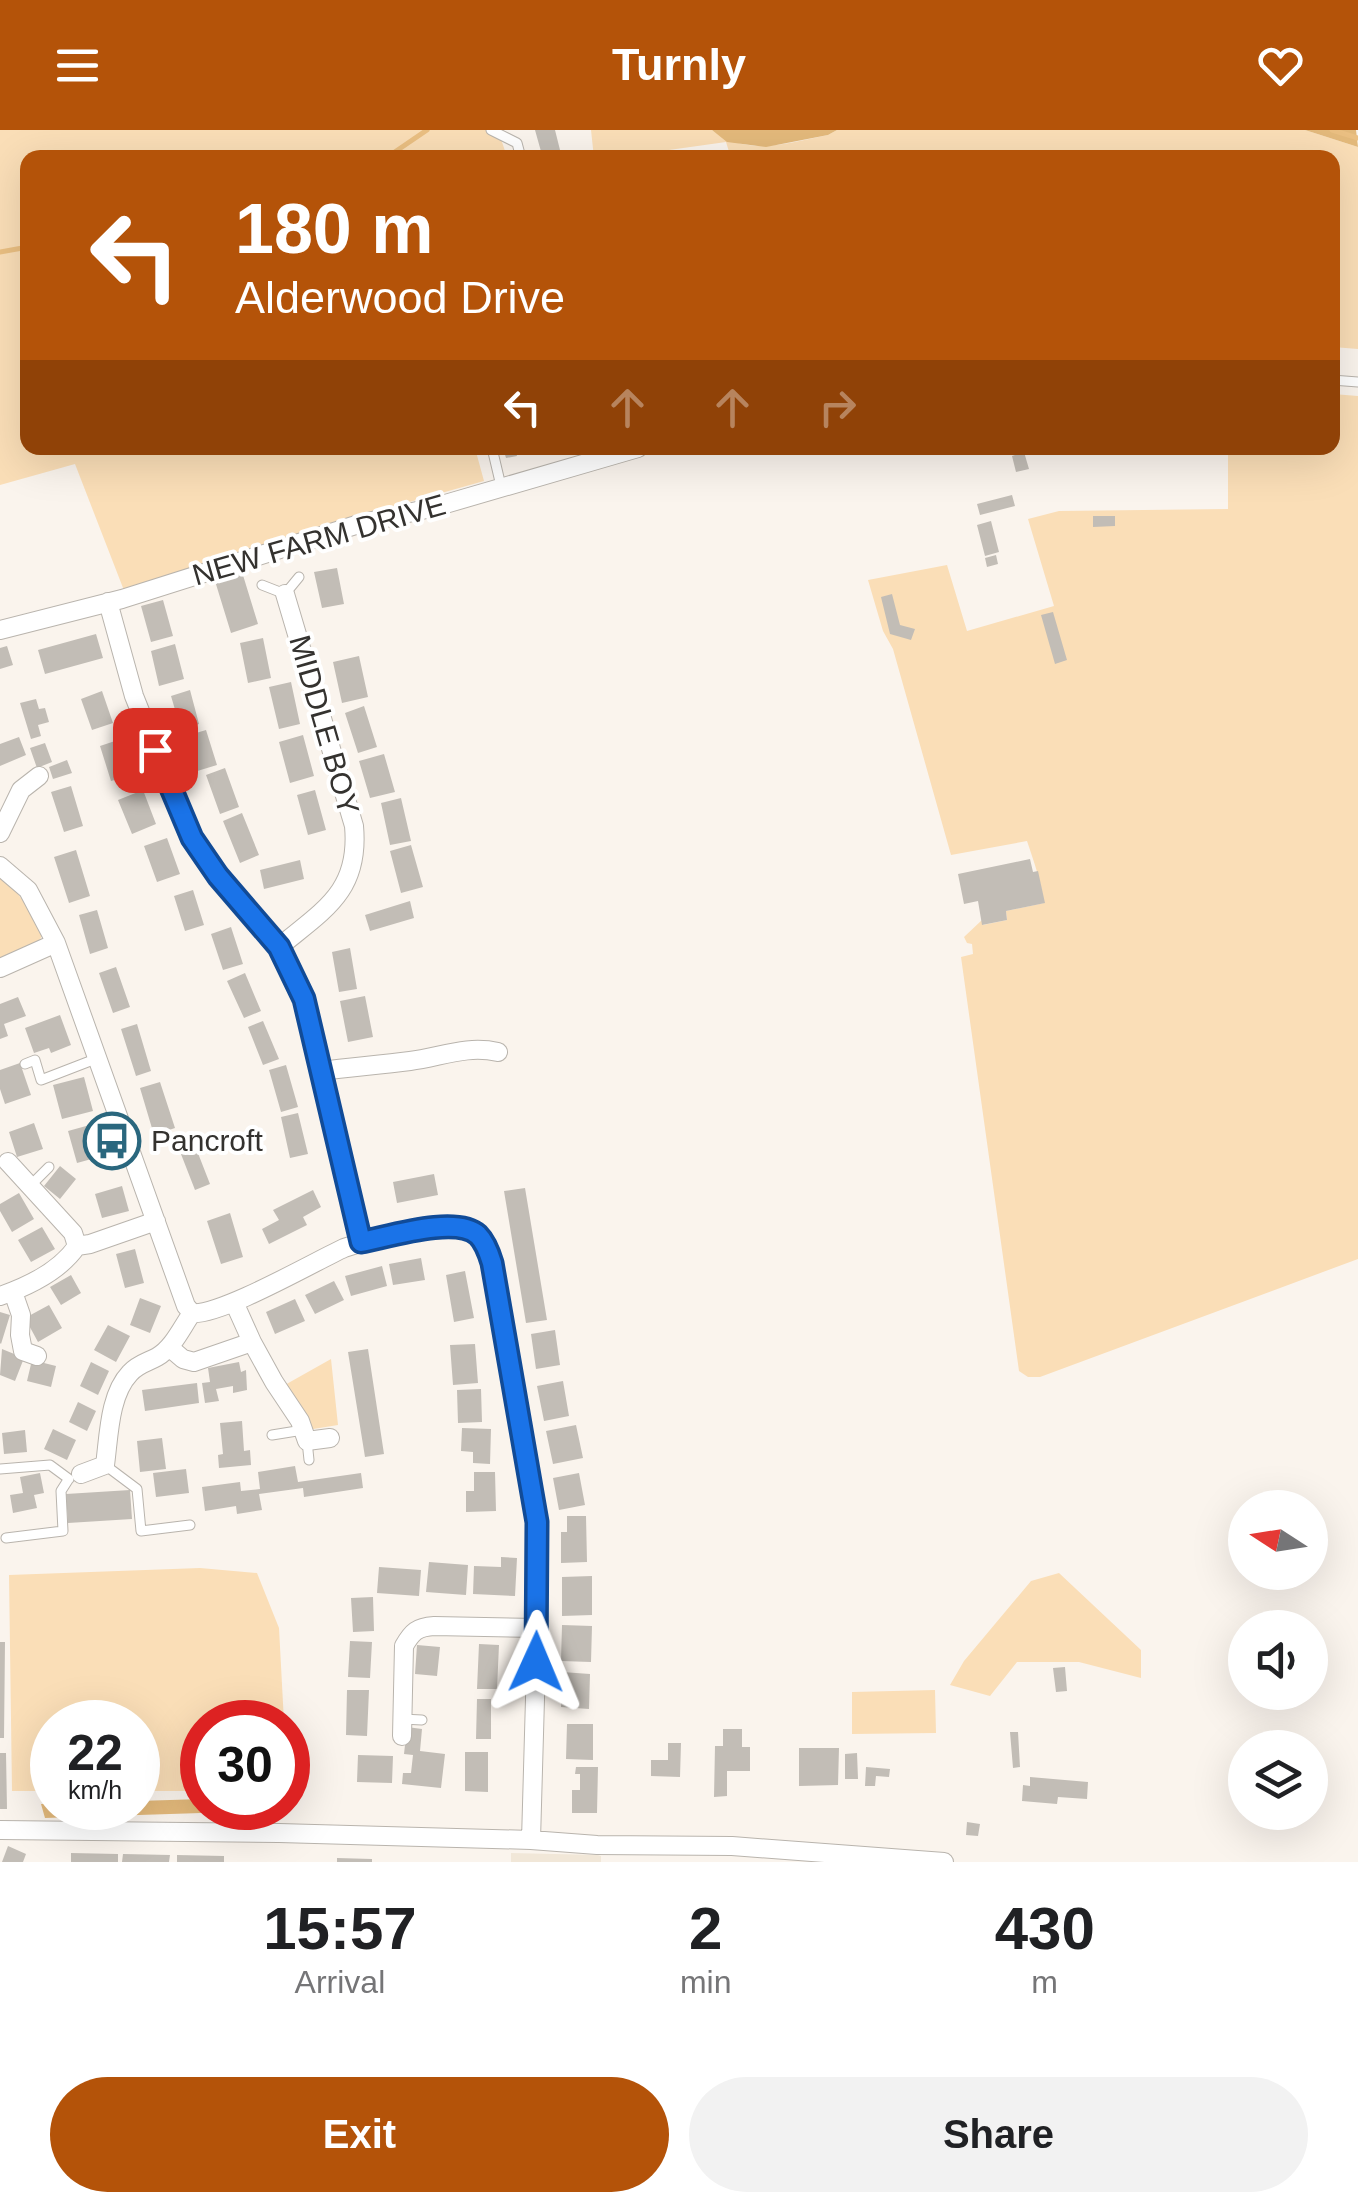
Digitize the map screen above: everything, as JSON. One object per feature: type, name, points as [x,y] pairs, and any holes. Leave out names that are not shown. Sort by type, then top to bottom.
[{"type":"street","name":"NEW FARM DRIVE","points":[[0,630],[108,602],[359,524],[435,507],[613,455]]},
{"type":"street","name":"MIDDLE BOY","points":[[279,947],[328,907],[352,869],[356,848],[354,826],[286,594]]},
{"type":"street","points":[[108,602],[134,696],[192,838],[218,876],[279,947],[304,999],[361,1242]]},
{"type":"street","points":[[0,832],[22,790],[40,776]]},
{"type":"street","points":[[0,866],[28,890],[56,943],[186,1306],[192,1313],[203,1314],[234,1302],[361,1242],[444,1226],[462,1227],[477,1234],[488,1249],[537,1522],[531,1840]]},
{"type":"street","points":[[0,968],[56,943]]},
{"type":"street","points":[[321,1071],[404,1062],[477,1048],[498,1052]]},
{"type":"street","points":[[4,1160],[73,1233],[78,1246]]},
{"type":"street","points":[[37,1356],[23,1350],[21,1315],[6,1294],[42,1278],[68,1260],[78,1246],[156,1221]]},
{"type":"street","points":[[234,1302],[274,1382],[300,1421],[306,1444],[330,1438]]},
{"type":"street","points":[[74,1477],[105,1465],[112,1412],[122,1384],[144,1362],[168,1348],[192,1313]]},
{"type":"street","points":[[168,1348],[194,1362],[252,1342]]},
{"type":"street","points":[[402,1727],[404,1646],[410,1634],[420,1627],[537,1628]]},
{"type":"street","points":[[0,1830],[279,1833],[747,1847],[944,1862]]},
{"type":"lane","points":[[491,130],[517,143],[519,150]]},
{"type":"lane","points":[[494,455],[501,486]]},
{"type":"lane","points":[[262,584],[286,594],[299,578]]},
{"type":"lane","points":[[25,1064],[35,1060],[42,1080],[98,1058]]},
{"type":"lane","points":[[30,1186],[49,1166]]},
{"type":"lane","points":[[272,1435],[306,1444]]},
{"type":"lane","points":[[0,1469],[50,1465],[74,1477],[61,1491],[63,1531],[6,1538]]},
{"type":"lane","points":[[105,1465],[137,1489],[141,1531],[190,1525]]},
{"type":"lane","points":[[402,1727],[422,1720]]},
{"type":"shaded area","points":[[0,130],[498,130],[505,150],[20,150],[20,455],[477,455],[484,481],[367,514],[125,593],[75,464],[0,485]]},
{"type":"shaded area","points":[[591,130],[712,130],[739,143],[768,146],[837,130],[1305,130],[1358,147],[1358,349],[1340,348],[1340,150],[728,150],[726,142],[669,150],[593,150]]},
{"type":"shaded area","points":[[712,130],[837,130],[766,147],[727,142]]},
{"type":"shaded area","points":[[1305,130],[1356,130],[1358,147]]},
{"type":"shaded area","points":[[1340,395],[1358,396],[1358,1259],[1040,1377],[1028,1377],[1019,1371],[961,957],[973,954],[972,944],[964,937],[982,920],[983,925],[1007,920],[1006,911],[1044,903],[1043,895],[1027,841],[951,855],[893,649],[883,631],[868,580],[947,565],[967,631],[1054,606],[1028,519],[1059,511],[1228,509],[1228,455],[1340,455]]},
{"type":"shaded area","points":[[0,875],[24,902],[43,933],[38,944],[0,961]]},
{"type":"shaded area","points":[[331,1359],[338,1425],[307,1430],[283,1386]]},
{"type":"shaded area","points":[[200,1568],[257,1573],[279,1628],[283,1700],[180,1700],[180,1791],[160,1791],[160,1700],[30,1700],[30,1791],[12,1791],[9,1575]]},
{"type":"shaded area","points":[[1059,1573],[1141,1650],[1141,1678],[1079,1662],[1017,1662],[990,1696],[950,1685],[964,1661],[1031,1581]]},
{"type":"shaded area","points":[[935,1690],[936,1733],[852,1734],[852,1692]]},
{"type":"shaded area","points":[[160,1800],[180,1800],[180,1814],[160,1814]]},
{"type":"shaded area","points":[[511,1853],[598,1855],[601,1862],[511,1862]]},
{"type":"building","points":[[535,130],[555,130],[560,150],[541,150]]},
{"type":"building","points":[[1025,455],[1029,469],[1016,472],[1012,456]]},
{"type":"building","points":[[1012,495],[1015,506],[980,515],[977,504]]},
{"type":"building","points":[[1093,516],[1115,516],[1115,526],[1093,527]]},
{"type":"building","points":[[991,521],[999,552],[985,556],[977,525]]},
{"type":"building","points":[[996,555],[998,564],[987,567],[985,558]]},
{"type":"building","points":[[337,568],[344,604],[322,608],[314,572]]},
{"type":"building","points":[[242,572],[258,624],[231,633],[215,581]]},
{"type":"building","points":[[892,594],[900,625],[915,629],[911,640],[890,634],[881,597]]},
{"type":"building","points":[[163,600],[173,636],[151,642],[141,606]]},
{"type":"building","points":[[1053,612],[1067,660],[1055,664],[1041,615]]},
{"type":"building","points":[[96,634],[103,658],[45,674],[38,650]]},
{"type":"building","points":[[263,638],[271,678],[248,683],[240,643]]},
{"type":"building","points":[[175,644],[184,679],[159,686],[151,651]]},
{"type":"building","points":[[7,646],[13,665],[0,669],[0,648]]},
{"type":"building","points":[[359,656],[368,697],[342,703],[333,662]]},
{"type":"building","points":[[291,682],[300,724],[279,729],[269,687]]},
{"type":"building","points":[[190,690],[199,724],[181,730],[171,696]]},
{"type":"building","points":[[102,691],[113,723],[92,730],[81,699]]},
{"type":"building","points":[[36,699],[39,709],[45,708],[49,722],[38,725],[41,736],[31,739],[20,703]]},
{"type":"building","points":[[364,706],[377,747],[358,753],[345,713]]},
{"type":"building","points":[[206,730],[217,765],[194,772],[183,737]]},
{"type":"building","points":[[303,735],[314,776],[290,783],[279,742]]},
{"type":"building","points":[[19,737],[26,755],[0,766],[0,744]]},
{"type":"building","points":[[121,739],[132,775],[111,781],[100,746]]},
{"type":"building","points":[[45,743],[52,762],[37,768],[30,748]]},
{"type":"building","points":[[384,754],[395,792],[370,798],[359,761]]},
{"type":"building","points":[[67,760],[72,773],[53,779],[49,767]]},
{"type":"building","points":[[225,768],[239,807],[220,814],[206,775]]},
{"type":"building","points":[[71,786],[83,826],[64,832],[51,792]]},
{"type":"building","points":[[143,790],[156,824],[132,834],[118,800]]},
{"type":"building","points":[[315,790],[326,830],[308,835],[297,795]]},
{"type":"building","points":[[401,798],[411,841],[390,845],[381,803]]},
{"type":"building","points":[[242,813],[259,855],[240,863],[223,821]]},
{"type":"building","points":[[167,838],[180,874],[157,882],[144,846]]},
{"type":"building","points":[[411,845],[423,887],[401,893],[390,851]]},
{"type":"building","points":[[76,850],[90,896],[69,903],[54,857]]},
{"type":"building","points":[[1030,859],[1033,872],[1038,871],[1045,903],[1006,911],[1007,920],[982,925],[978,901],[964,904],[958,874]]},
{"type":"building","points":[[300,860],[304,879],[264,889],[260,870]]},
{"type":"building","points":[[193,890],[204,925],[185,931],[174,896]]},
{"type":"building","points":[[410,901],[414,918],[370,931],[365,915]]},
{"type":"building","points":[[97,910],[108,948],[90,954],[79,915]]},
{"type":"building","points":[[231,927],[243,964],[223,970],[211,934]]},
{"type":"building","points":[[350,948],[357,989],[339,992],[332,952]]},
{"type":"building","points":[[116,967],[130,1007],[113,1013],[99,973]]},
{"type":"building","points":[[245,973],[261,1011],[244,1018],[227,981]]},
{"type":"building","points":[[365,996],[373,1037],[348,1042],[340,1001]]},
{"type":"building","points":[[18,997],[26,1016],[4,1024],[8,1036],[0,1039],[0,1004]]},
{"type":"building","points":[[60,1015],[71,1045],[51,1053],[49,1048],[34,1053],[25,1028]]},
{"type":"building","points":[[263,1021],[279,1059],[263,1065],[248,1027]]},
{"type":"building","points":[[137,1024],[151,1071],[136,1076],[121,1029]]},
{"type":"building","points":[[20,1063],[31,1095],[5,1104],[0,1070]]},
{"type":"building","points":[[286,1065],[298,1107],[281,1112],[269,1070]]},
{"type":"building","points":[[84,1077],[93,1111],[62,1119],[53,1085]]},
{"type":"building","points":[[160,1082],[175,1128],[154,1135],[140,1088]]},
{"type":"building","points":[[298,1113],[308,1154],[290,1158],[281,1117]]},
{"type":"building","points":[[34,1123],[43,1149],[17,1157],[9,1132]]},
{"type":"building","points":[[97,1123],[106,1155],[77,1163],[68,1131]]},
{"type":"building","points":[[194,1143],[210,1184],[195,1190],[179,1149]]},
{"type":"building","points":[[60,1166],[76,1179],[60,1199],[44,1186]]},
{"type":"building","points":[[434,1174],[438,1195],[397,1203],[393,1182]]},
{"type":"building","points":[[122,1186],[129,1211],[102,1218],[95,1194]]},
{"type":"building","points":[[525,1188],[547,1320],[526,1323],[504,1191]]},
{"type":"building","points":[[313,1190],[321,1207],[303,1217],[307,1225],[269,1244],[262,1229],[279,1220],[273,1210]]},
{"type":"building","points":[[19,1193],[34,1219],[12,1232],[0,1204]]},
{"type":"building","points":[[230,1213],[243,1257],[221,1264],[207,1221]]},
{"type":"building","points":[[42,1227],[55,1249],[31,1262],[18,1240]]},
{"type":"building","points":[[135,1249],[144,1283],[125,1288],[116,1254]]},
{"type":"building","points":[[421,1258],[425,1280],[393,1285],[389,1264]]},
{"type":"building","points":[[382,1266],[387,1286],[351,1296],[345,1276]]},
{"type":"building","points":[[465,1271],[474,1318],[454,1322],[446,1275]]},
{"type":"building","points":[[71,1275],[81,1293],[61,1305],[50,1287]]},
{"type":"building","points":[[334,1281],[344,1300],[315,1314],[305,1295]]},
{"type":"building","points":[[140,1298],[161,1306],[150,1333],[130,1325]]},
{"type":"building","points":[[295,1299],[305,1321],[275,1334],[266,1312]]},
{"type":"building","points":[[49,1305],[62,1328],[38,1342],[25,1318]]},
{"type":"building","points":[[0,1312],[10,1315],[1,1344],[0,1343]]},
{"type":"building","points":[[108,1325],[130,1336],[116,1362],[94,1350]]},
{"type":"building","points":[[555,1330],[560,1365],[536,1369],[531,1334]]},
{"type":"building","points":[[475,1344],[478,1383],[453,1385],[450,1345]]},
{"type":"building","points":[[2,1349],[24,1358],[15,1381],[0,1375]]},
{"type":"building","points":[[368,1349],[384,1454],[365,1457],[348,1352]]},
{"type":"building","points":[[32,1360],[56,1366],[51,1387],[27,1381]]},
{"type":"building","points":[[91,1362],[109,1371],[98,1395],[80,1386]]},
{"type":"building","points":[[239,1362],[241,1372],[246,1370],[247,1390],[233,1393],[233,1386],[216,1389],[219,1401],[205,1403],[202,1383],[210,1382],[208,1368]]},
{"type":"building","points":[[563,1381],[569,1416],[544,1421],[537,1386]]},
{"type":"building","points":[[197,1383],[199,1403],[145,1411],[142,1390]]},
{"type":"building","points":[[481,1389],[482,1422],[458,1423],[457,1390]]},
{"type":"building","points":[[78,1402],[96,1411],[87,1431],[69,1422]]},
{"type":"building","points":[[242,1421],[244,1451],[250,1450],[251,1465],[219,1468],[218,1455],[223,1454],[220,1423]]},
{"type":"building","points":[[576,1425],[583,1458],[553,1464],[546,1431]]},
{"type":"building","points":[[462,1428],[491,1429],[490,1464],[473,1463],[473,1452],[461,1451]]},
{"type":"building","points":[[53,1429],[76,1440],[67,1460],[44,1449]]},
{"type":"building","points":[[25,1430],[27,1452],[4,1454],[2,1433]]},
{"type":"building","points":[[162,1438],[166,1469],[140,1472],[137,1441]]},
{"type":"building","points":[[295,1466],[298,1482],[361,1473],[363,1488],[304,1497],[303,1488],[259,1494],[262,1510],[237,1514],[236,1506],[205,1511],[202,1487],[240,1482],[241,1491],[260,1489],[258,1472]]},
{"type":"building","points":[[186,1469],[189,1493],[156,1497],[153,1473]]},
{"type":"building","points":[[474,1472],[495,1472],[496,1511],[466,1512],[466,1491],[474,1491]]},
{"type":"building","points":[[40,1473],[44,1493],[34,1495],[37,1508],[13,1513],[10,1495],[23,1493],[20,1477]]},
{"type":"building","points":[[579,1473],[585,1505],[559,1510],[553,1478]]},
{"type":"building","points":[[130,1490],[132,1519],[68,1523],[66,1494]]},
{"type":"building","points":[[567,1516],[586,1516],[587,1562],[561,1563],[561,1532],[567,1532]]},
{"type":"building","points":[[501,1557],[517,1558],[515,1596],[473,1594],[474,1566],[501,1567]]},
{"type":"building","points":[[429,1562],[468,1565],[466,1595],[426,1592]]},
{"type":"building","points":[[379,1567],[421,1570],[419,1596],[377,1593]]},
{"type":"building","points":[[592,1576],[592,1615],[562,1616],[562,1577]]},
{"type":"building","points":[[373,1597],[374,1631],[353,1632],[351,1598]]},
{"type":"building","points":[[562,1625],[592,1626],[591,1662],[561,1661]]},
{"type":"building","points":[[350,1641],[372,1642],[370,1678],[348,1677]]},
{"type":"building","points":[[0,1642],[5,1642],[4,1738],[0,1738]]},
{"type":"building","points":[[479,1644],[499,1645],[497,1689],[477,1689]]},
{"type":"building","points":[[417,1645],[440,1647],[437,1676],[415,1674]]},
{"type":"building","points":[[1065,1667],[1067,1691],[1056,1692],[1053,1668]]},
{"type":"building","points":[[562,1672],[590,1674],[589,1709],[561,1707]]},
{"type":"building","points":[[347,1690],[369,1690],[367,1736],[346,1735]]},
{"type":"building","points":[[477,1699],[491,1699],[491,1739],[476,1739]]},
{"type":"building","points":[[567,1724],[593,1724],[593,1760],[566,1759]]},
{"type":"building","points":[[407,1727],[422,1729],[420,1751],[445,1754],[441,1788],[402,1784],[403,1773],[411,1773],[413,1755],[404,1754]]},
{"type":"building","points":[[723,1729],[742,1729],[742,1747],[750,1747],[750,1771],[727,1771],[727,1796],[714,1797],[715,1746],[723,1746]]},
{"type":"building","points":[[1010,1732],[1018,1732],[1020,1767],[1013,1768]]},
{"type":"building","points":[[668,1743],[681,1743],[680,1777],[651,1776],[651,1760],[668,1760]]},
{"type":"building","points":[[799,1748],[839,1748],[838,1785],[799,1786]]},
{"type":"building","points":[[465,1752],[488,1752],[488,1792],[465,1791]]},
{"type":"building","points":[[0,1753],[6,1753],[7,1809],[0,1809]]},
{"type":"building","points":[[857,1753],[858,1779],[845,1779],[845,1754]]},
{"type":"building","points":[[358,1755],[393,1756],[392,1783],[357,1782]]},
{"type":"building","points":[[576,1767],[598,1767],[597,1813],[572,1813],[572,1790],[580,1790]]},
{"type":"building","points":[[866,1767],[890,1769],[889,1777],[876,1776],[875,1786],[865,1786]]},
{"type":"building","points":[[1030,1777],[1088,1782],[1087,1799],[1058,1797],[1057,1804],[1022,1801],[1023,1785],[1030,1786]]},
{"type":"building","points":[[967,1822],[980,1824],[978,1836],[966,1835]]},
{"type":"building","points":[[8,1846],[26,1854],[23,1862],[2,1862]]},
{"type":"building","points":[[71,1853],[118,1854],[118,1862],[71,1862]]},
{"type":"building","points":[[123,1854],[170,1855],[169,1862],[122,1862]]},
{"type":"building","points":[[177,1855],[224,1856],[224,1862],[177,1862]]},
{"type":"building","points":[[337,1858],[372,1859],[372,1862],[337,1862]]},
{"type":"waterway","points":[[398,150],[427,130]]},
{"type":"waterway","points":[[1332,130],[1358,138]]},
{"type":"waterway","points":[[0,252],[20,248]]},
{"type":"place","name":"Pancroft","points":[[112,1141]]},
{"type":"route","points":[[155,750],[192,838],[218,876],[279,947],[293,972],[304,999],[361,1242],[444,1226],[462,1227],[477,1234],[488,1249],[537,1522],[536,1662]]}]
